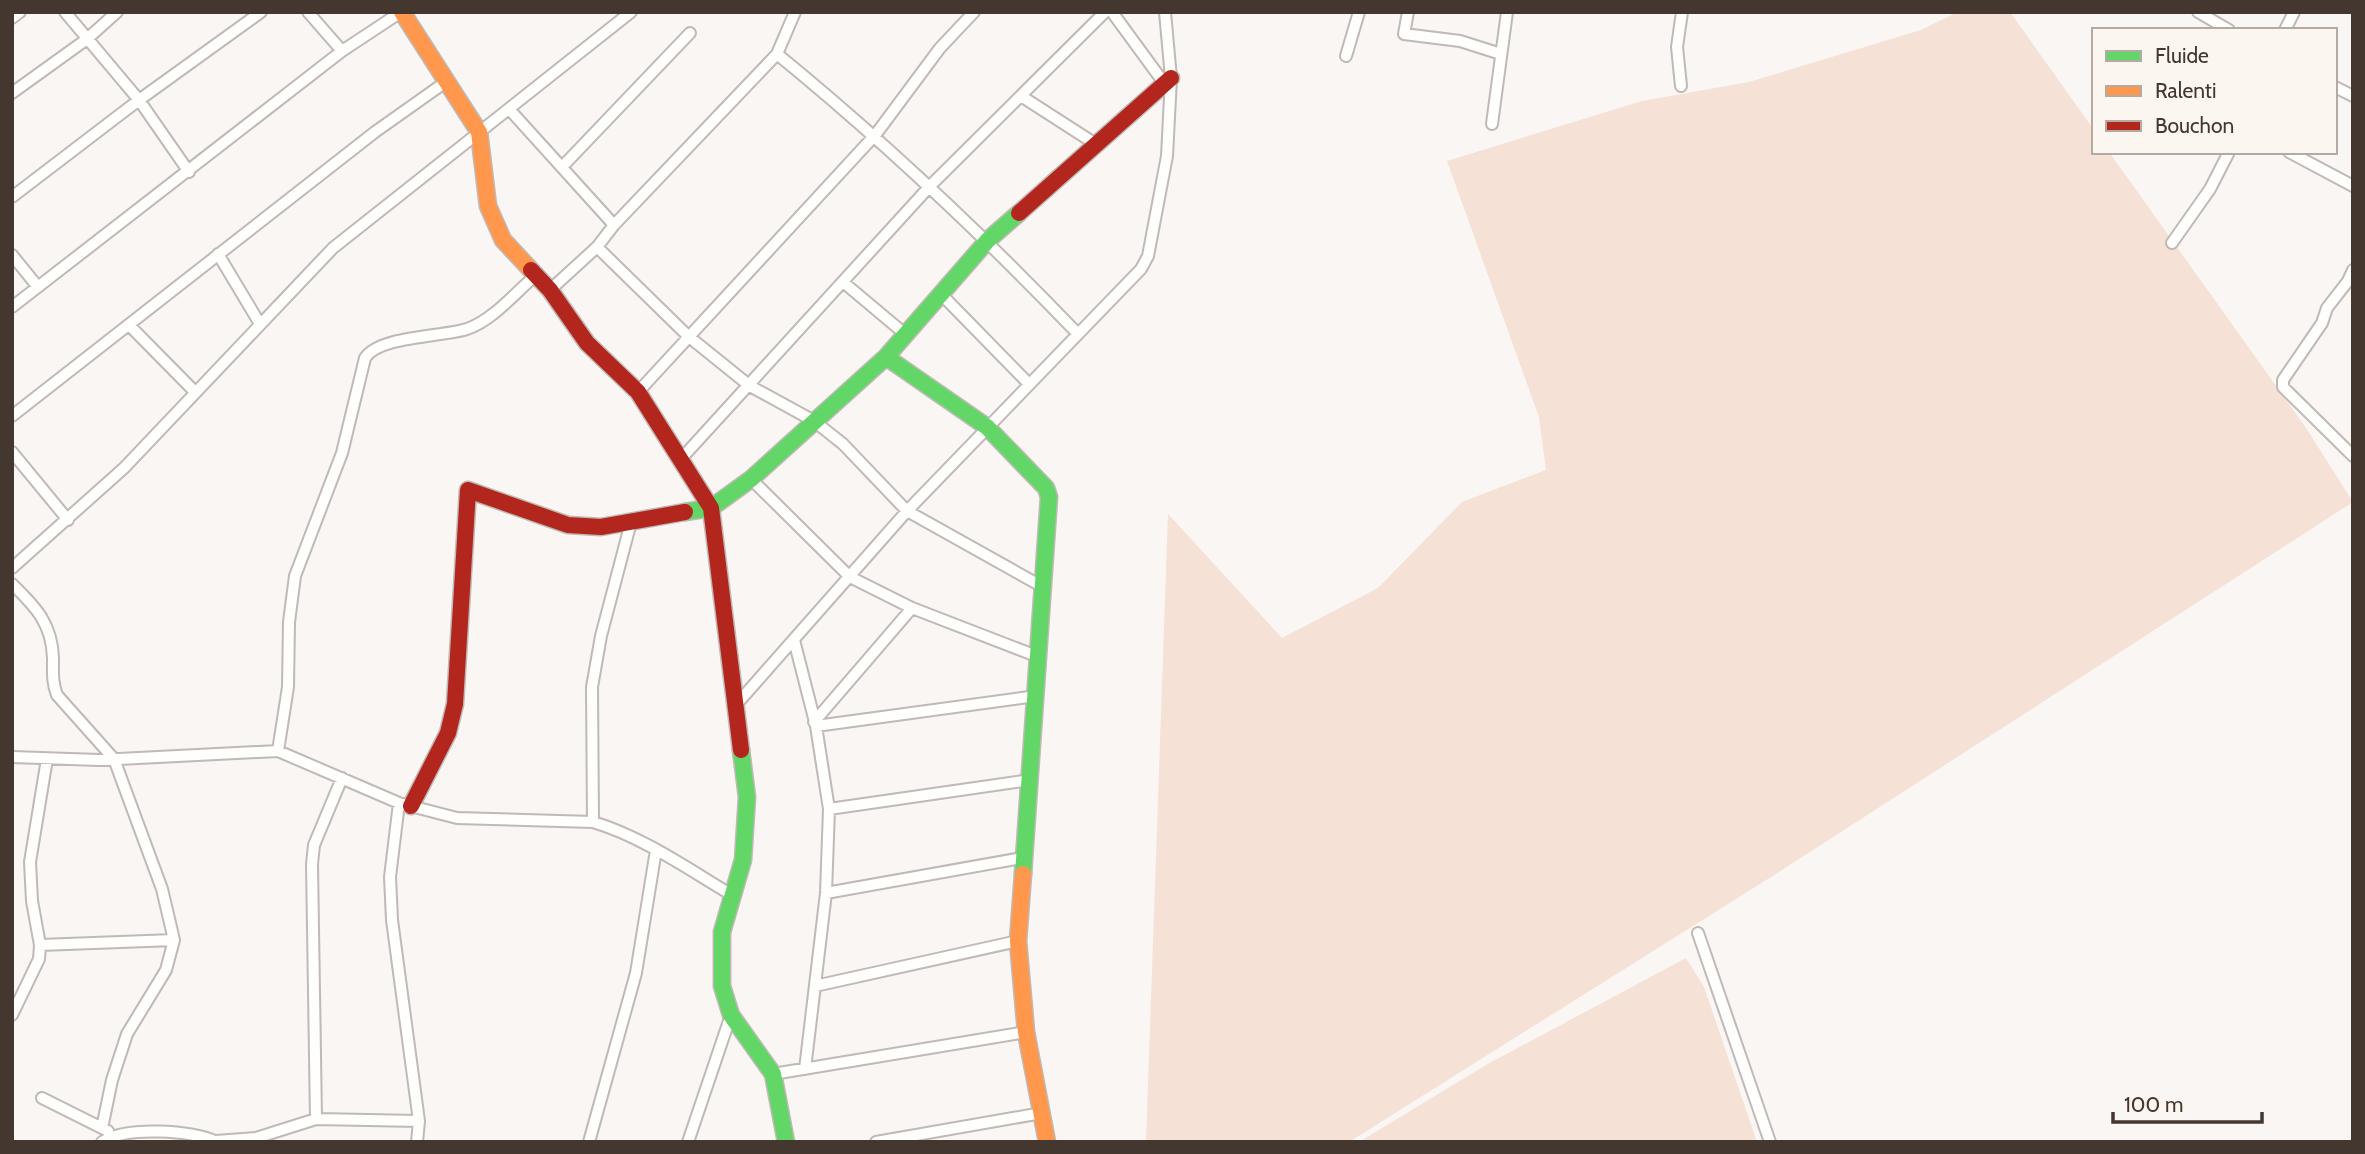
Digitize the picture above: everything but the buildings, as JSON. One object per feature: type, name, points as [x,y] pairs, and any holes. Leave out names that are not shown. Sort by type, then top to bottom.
[{"type":"street","points":[[12,19],[20,12]]},
{"type":"street","points":[[65,12],[139,100],[189,172]]},
{"type":"street","points":[[12,93],[87,39],[117,12]]},
{"type":"street","points":[[12,197],[139,100],[261,12]]},
{"type":"street","points":[[308,12],[342,51]]},
{"type":"street","points":[[12,307],[342,51],[401,12],[479,132],[488,206],[494,225],[503,240],[550,290],[587,343],[638,392],[711,508],[747,797],[746,841],[722,932],[722,986],[731,1015],[772,1074],[786,1142]]},
{"type":"street","points":[[12,568],[124,468],[340,242],[631,12]]},
{"type":"street","points":[[550,290],[597,247],[614,225],[777,54],[795,12]]},
{"type":"street","points":[[638,392],[876,134],[940,48],[974,12]]},
{"type":"street","points":[[681,459],[930,186],[1105,12]]},
{"type":"street","points":[[1112,12],[1167,80]]},
{"type":"street","points":[[735,706],[907,511],[1141,269],[1148,256],[1167,156],[1165,12]]},
{"type":"street","points":[[1346,56],[1359,12]]},
{"type":"street","points":[[1408,12],[1404,34],[1460,40],[1501,54]]},
{"type":"street","points":[[1492,124],[1507,12]]},
{"type":"street","points":[[1681,86],[1677,47],[1682,12]]},
{"type":"street","points":[[2198,12],[2226,28]]},
{"type":"street","points":[[2286,28],[2294,12]]},
{"type":"street","points":[[562,167],[690,33]]},
{"type":"street","points":[[777,54],[876,134],[988,240],[1078,334]]},
{"type":"street","points":[[417,1142],[419,1121],[392,919],[390,877],[405,805],[448,733],[455,704],[468,490],[568,525],[601,527],[711,508],[751,479],[886,357],[988,240],[1167,80]]},
{"type":"street","points":[[12,415],[375,132],[447,81]]},
{"type":"street","points":[[2337,88],[2353,96]]},
{"type":"street","points":[[1021,96],[1094,143]]},
{"type":"street","points":[[509,109],[614,225]]},
{"type":"street","points":[[2172,243],[2210,189],[2228,154]]},
{"type":"street","points":[[2293,154],[2353,186]]},
{"type":"street","points":[[597,247],[688,336],[750,386],[814,421],[852,452],[907,511],[1043,587]]},
{"type":"street","points":[[218,254],[260,324]]},
{"type":"street","points":[[12,255],[37,288]]},
{"type":"street","points":[[2353,270],[2327,308],[2322,323],[2283,380],[2283,387],[2353,456]]},
{"type":"street","points":[[278,751],[288,687],[289,622],[295,576],[342,453],[365,358],[370,350],[383,345],[448,334],[483,321],[536,275]]},
{"type":"street","points":[[843,282],[905,334]]},
{"type":"street","points":[[940,293],[1029,384]]},
{"type":"street","points":[[129,325],[195,392]]},
{"type":"street","points":[[886,357],[987,427],[1048,492],[1018,941],[1026,1032],[1047,1142]]},
{"type":"street","points":[[12,452],[68,520]]},
{"type":"street","points":[[751,479],[850,577],[912,608],[1039,657]]},
{"type":"street","points":[[593,822],[592,687],[601,636],[631,522]]},
{"type":"street","points":[[12,584],[34,605],[48,626],[52,644],[53,684],[57,695],[114,759],[162,889],[174,940],[166,970],[127,1034],[112,1080],[102,1128]]},
{"type":"street","points":[[815,724],[912,608]]},
{"type":"street","points":[[794,640],[815,724],[829,809],[826,893],[805,1069]]},
{"type":"street","points":[[815,724],[1036,696]]},
{"type":"street","points":[[12,757],[114,759],[278,751],[405,805],[457,818],[593,822],[656,850],[732,895]]},
{"type":"street","points":[[12,1015],[28,986],[40,945],[32,901],[30,862],[47,759]]},
{"type":"street","points":[[316,1119],[312,864],[314,845],[342,778]]},
{"type":"street","points":[[829,809],[1030,780]]},
{"type":"street","points":[[589,1142],[636,973],[656,850]]},
{"type":"street","points":[[826,893],[1022,858]]},
{"type":"street","points":[[1698,933],[1770,1142]]},
{"type":"street","points":[[40,945],[174,940]]},
{"type":"street","points":[[815,986],[1018,941]]},
{"type":"street","points":[[688,1142],[731,1015]]},
{"type":"street","points":[[772,1074],[1026,1032]]},
{"type":"street","points":[[42,1098],[114,1134],[178,1133],[216,1141],[256,1138],[316,1119],[419,1121]]},
{"type":"street","points":[[876,1142],[1042,1113]]},
{"type":"street","points":[[102,1142],[114,1134]]},
{"type":"shaded area","points":[[1958,12],[2010,12],[2092,127],[2092,154],[2110,154],[2306,428],[2353,502],[1771,877],[1349,1142],[1146,1142],[1168,514],[1282,638],[1378,588],[1462,502],[1546,470],[1539,417],[1447,161],[1642,101],[1749,82],[1921,30]]},
{"type":"shaded area","points":[[1686,958],[1704,987],[1757,1142],[1359,1142],[1486,1065]]},
{"type":"traffic: fast","points":[[685,512],[711,508],[751,479],[886,357],[988,240],[1019,213]]},
{"type":"traffic: fast","points":[[886,357],[987,427],[1046,488],[1049,497],[1023,874]]},
{"type":"traffic: fast","points":[[741,750],[747,797],[743,860],[722,932],[722,986],[731,1015],[773,1074],[786,1142]]},
{"type":"traffic: slow","points":[[402,12],[479,132],[488,206],[503,240],[531,270]]},
{"type":"traffic: slow","points":[[1023,874],[1018,941],[1026,1032],[1047,1142]]},
{"type":"traffic: jam","points":[[1019,213],[1171,78]]},
{"type":"traffic: jam","points":[[531,270],[550,290],[587,343],[638,392],[711,508],[741,750]]},
{"type":"traffic: jam","points":[[411,806],[448,733],[455,704],[468,490],[568,525],[601,527],[685,512]]}]
